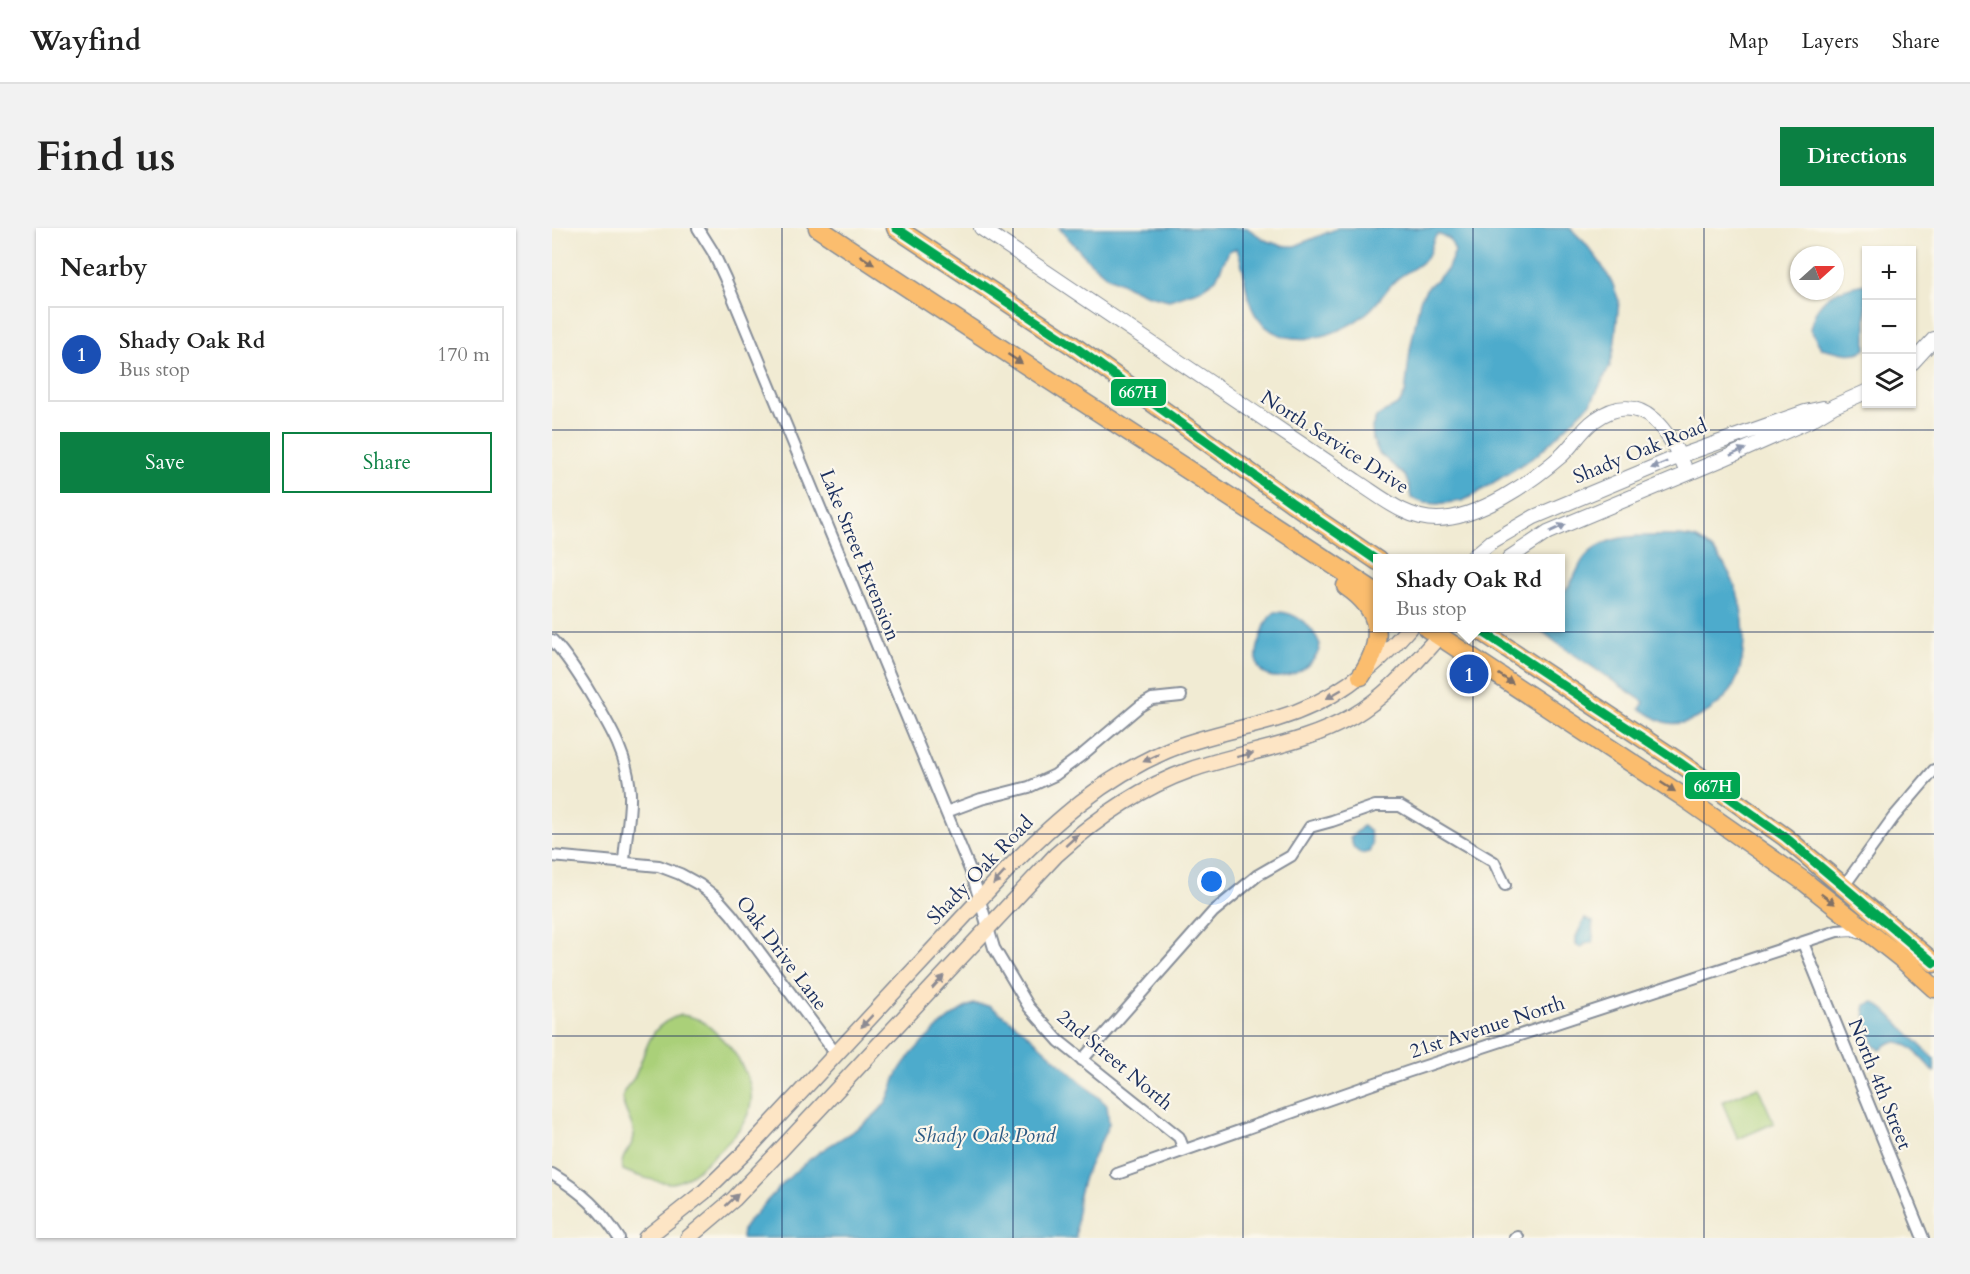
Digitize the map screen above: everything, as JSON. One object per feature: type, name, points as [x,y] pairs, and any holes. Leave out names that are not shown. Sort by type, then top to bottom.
[{"type":"highway","points":[[818,228],[1373,591]]},
{"type":"highway","points":[[896,228],[1081,352],[1373,558]]},
{"type":"highway","points":[[1160,451],[1297,553],[1358,594],[1373,615]]},
{"type":"highway","points":[[1361,676],[1372,659],[1376,632]]},
{"type":"highway","points":[[1440,632],[1805,882],[1934,988]]},
{"type":"highway","points":[[1484,632],[1785,837],[1934,963]]},
{"type":"main road","name":"Shady Oak Road","points":[[646,1238],[704,1192],[744,1153],[981,898],[1048,829],[1084,799],[1111,780],[1157,756],[1194,741],[1305,709],[1330,697],[1377,663],[1405,632]]},
{"type":"main road","points":[[688,1238],[734,1198],[775,1156],[1056,855],[1109,812],[1148,788],[1174,776],[1215,762],[1298,741],[1337,725],[1369,706],[1385,693],[1435,632]]},
{"type":"street","name":"Lake Street Extension","points":[[698,228],[713,252],[738,310],[981,898]]},
{"type":"street","name":"North Service Drive","points":[[981,228],[1365,487],[1401,510],[1420,517],[1454,518],[1485,506],[1545,469],[1563,454],[1590,424],[1612,411],[1631,409],[1641,411],[1652,418],[1669,436],[1687,473]]},
{"type":"street","points":[[1916,358],[1934,339]]},
{"type":"street","name":"Shady Oak Road","points":[[1515,554],[1548,532],[1809,421],[1834,406],[1862,394]]},
{"type":"street","name":"Shady Oak Road","points":[[1477,554],[1534,517],[1680,456],[1805,412],[1834,406]]},
{"type":"street","points":[[552,640],[567,657],[579,676],[616,737],[625,759],[630,794],[624,862]]},
{"type":"street","points":[[946,812],[981,799],[1016,791],[1044,781],[1067,767],[1146,702],[1152,699],[1181,696]]},
{"type":"street","points":[[1844,886],[1893,818],[1934,770]]},
{"type":"street","points":[[1082,1060],[1214,912],[1258,875],[1291,856],[1310,827],[1375,806],[1385,804],[1400,806],[1494,862],[1505,885]]},
{"type":"street","name":"Oak Drive Lane","points":[[552,856],[659,866],[700,885],[717,898],[732,915],[836,1054]]},
{"type":"street","name":"2nd Street North","points":[[981,898],[994,948],[1029,1007],[1059,1041],[1179,1137],[1184,1150]]},
{"type":"street","name":"21st Avenue North","points":[[1117,1174],[1407,1072],[1837,931],[1852,930],[1877,939]]},
{"type":"street","name":"North 4th Street","points":[[1803,943],[1923,1238]]},
{"type":"street","points":[[552,1174],[593,1203],[619,1238]]},
{"type":"green space","points":[[681,1015],[705,1023],[729,1047],[744,1070],[750,1084],[751,1097],[750,1108],[745,1119],[730,1140],[692,1174],[677,1182],[666,1183],[623,1170],[622,1161],[634,1136],[623,1095],[635,1076],[655,1031],[670,1019]]},
{"type":"green space","points":[[1758,1087],[1774,1123],[1738,1139],[1722,1102]]},
{"type":"water","points":[[1059,228],[1247,228],[1265,240],[1282,246],[1295,246],[1338,228],[1570,228],[1599,261],[1612,282],[1619,301],[1614,349],[1610,366],[1591,403],[1537,455],[1462,501],[1424,503],[1411,498],[1405,476],[1379,453],[1373,440],[1372,427],[1376,417],[1399,404],[1405,394],[1410,350],[1420,300],[1427,288],[1447,270],[1455,251],[1450,239],[1438,234],[1423,261],[1396,280],[1373,307],[1357,321],[1327,335],[1295,338],[1280,335],[1266,327],[1255,314],[1236,248],[1229,251],[1216,279],[1200,290],[1169,300],[1145,294],[1108,277],[1089,261]]},
{"type":"water","points":[[1862,285],[1861,352],[1838,352],[1821,348],[1810,329],[1817,309],[1823,302],[1825,300],[1844,300],[1844,289]]},
{"type":"water","points":[[1640,536],[1679,536],[1697,539],[1712,550],[1725,566],[1734,584],[1740,606],[1744,628],[1743,649],[1740,669],[1733,687],[1718,704],[1688,722],[1669,723],[1640,709],[1644,702],[1543,632],[1565,632],[1565,590],[1583,560],[1592,551],[1614,540]]},
{"type":"water","points":[[1275,612],[1290,614],[1302,621],[1313,631],[1320,644],[1316,656],[1307,666],[1282,677],[1270,676],[1261,670],[1257,659],[1265,625]]},
{"type":"water","points":[[1363,826],[1370,832],[1372,845],[1369,852],[1361,854],[1354,848],[1350,838]]},
{"type":"water","points":[[1585,918],[1593,922],[1593,942],[1581,948],[1576,945],[1576,937]]},
{"type":"water","points":[[1874,1002],[1934,1059],[1934,1072],[1916,1052],[1904,1044],[1892,1042],[1880,1049],[1874,1046],[1864,1010],[1865,1005]]},
{"type":"water","name":"Shady Oak Pond","points":[[974,1004],[989,1005],[1021,1028],[1107,1105],[1109,1124],[1084,1177],[1078,1198],[1076,1238],[742,1238],[743,1229],[748,1222],[798,1169],[877,1113],[886,1102],[902,1066],[920,1045],[954,1015]]},
{"type":"transit line","name":"667H","points":[[896,228],[1072,345],[1291,502],[1373,558]]},
{"type":"transit line","name":"667H","points":[[1483,632],[1679,762],[1785,837],[1934,963]]},
{"type":"place","name":"Shady Oak Rd","points":[[1469,674]]}]
